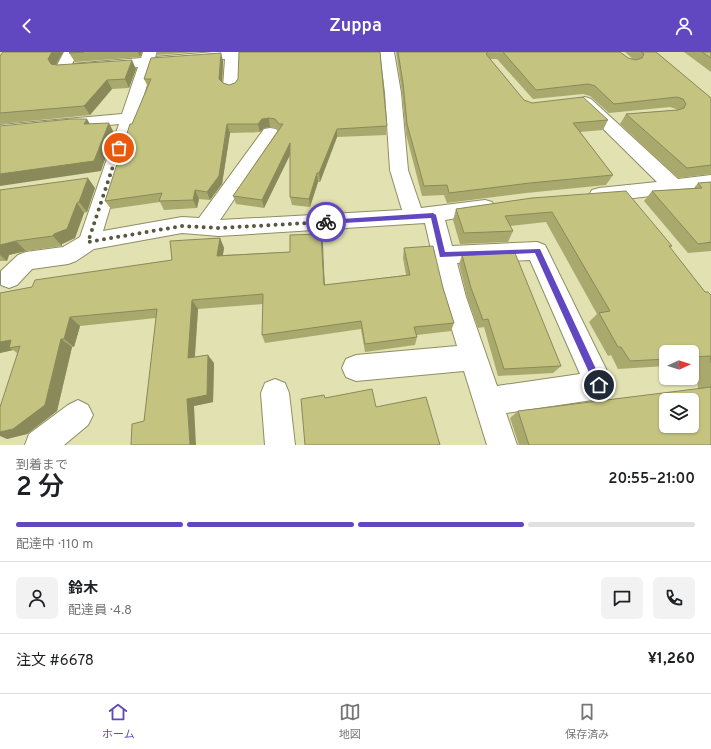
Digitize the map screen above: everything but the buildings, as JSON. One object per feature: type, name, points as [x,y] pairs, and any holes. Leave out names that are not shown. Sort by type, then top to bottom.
[{"type":"street","points":[[71,52],[62,69],[148,57],[262,52]]},
{"type":"street","points":[[387,52],[393,93],[399,170],[443,255],[502,445]]},
{"type":"street","points":[[231,86],[232,53]]},
{"type":"street","points":[[88,242],[148,57]]},
{"type":"street","points":[[567,102],[582,100],[674,187]]},
{"type":"street","points":[[0,130],[129,118]]},
{"type":"street","points":[[604,120],[626,118]]},
{"type":"street","points":[[204,227],[270,132]]},
{"type":"street","points":[[87,181],[109,178]]},
{"type":"street","points":[[579,197],[625,193],[711,182]]},
{"type":"street","points":[[625,193],[640,211]]},
{"type":"street","points":[[9,278],[26,262],[68,255],[88,242],[182,226],[219,228],[424,216],[503,205]]},
{"type":"street","points":[[443,255],[537,251],[599,385],[488,402]]},
{"type":"street","points":[[356,368],[474,357]]},
{"type":"street","points":[[275,393],[280,445]]},
{"type":"street","points":[[40,445],[78,415]]},
{"type":"way so far","points":[[119,148],[88,242],[182,226],[219,228],[326,222]]},
{"type":"route","points":[[326,222],[433,215],[443,255],[537,251],[599,385]]}]
